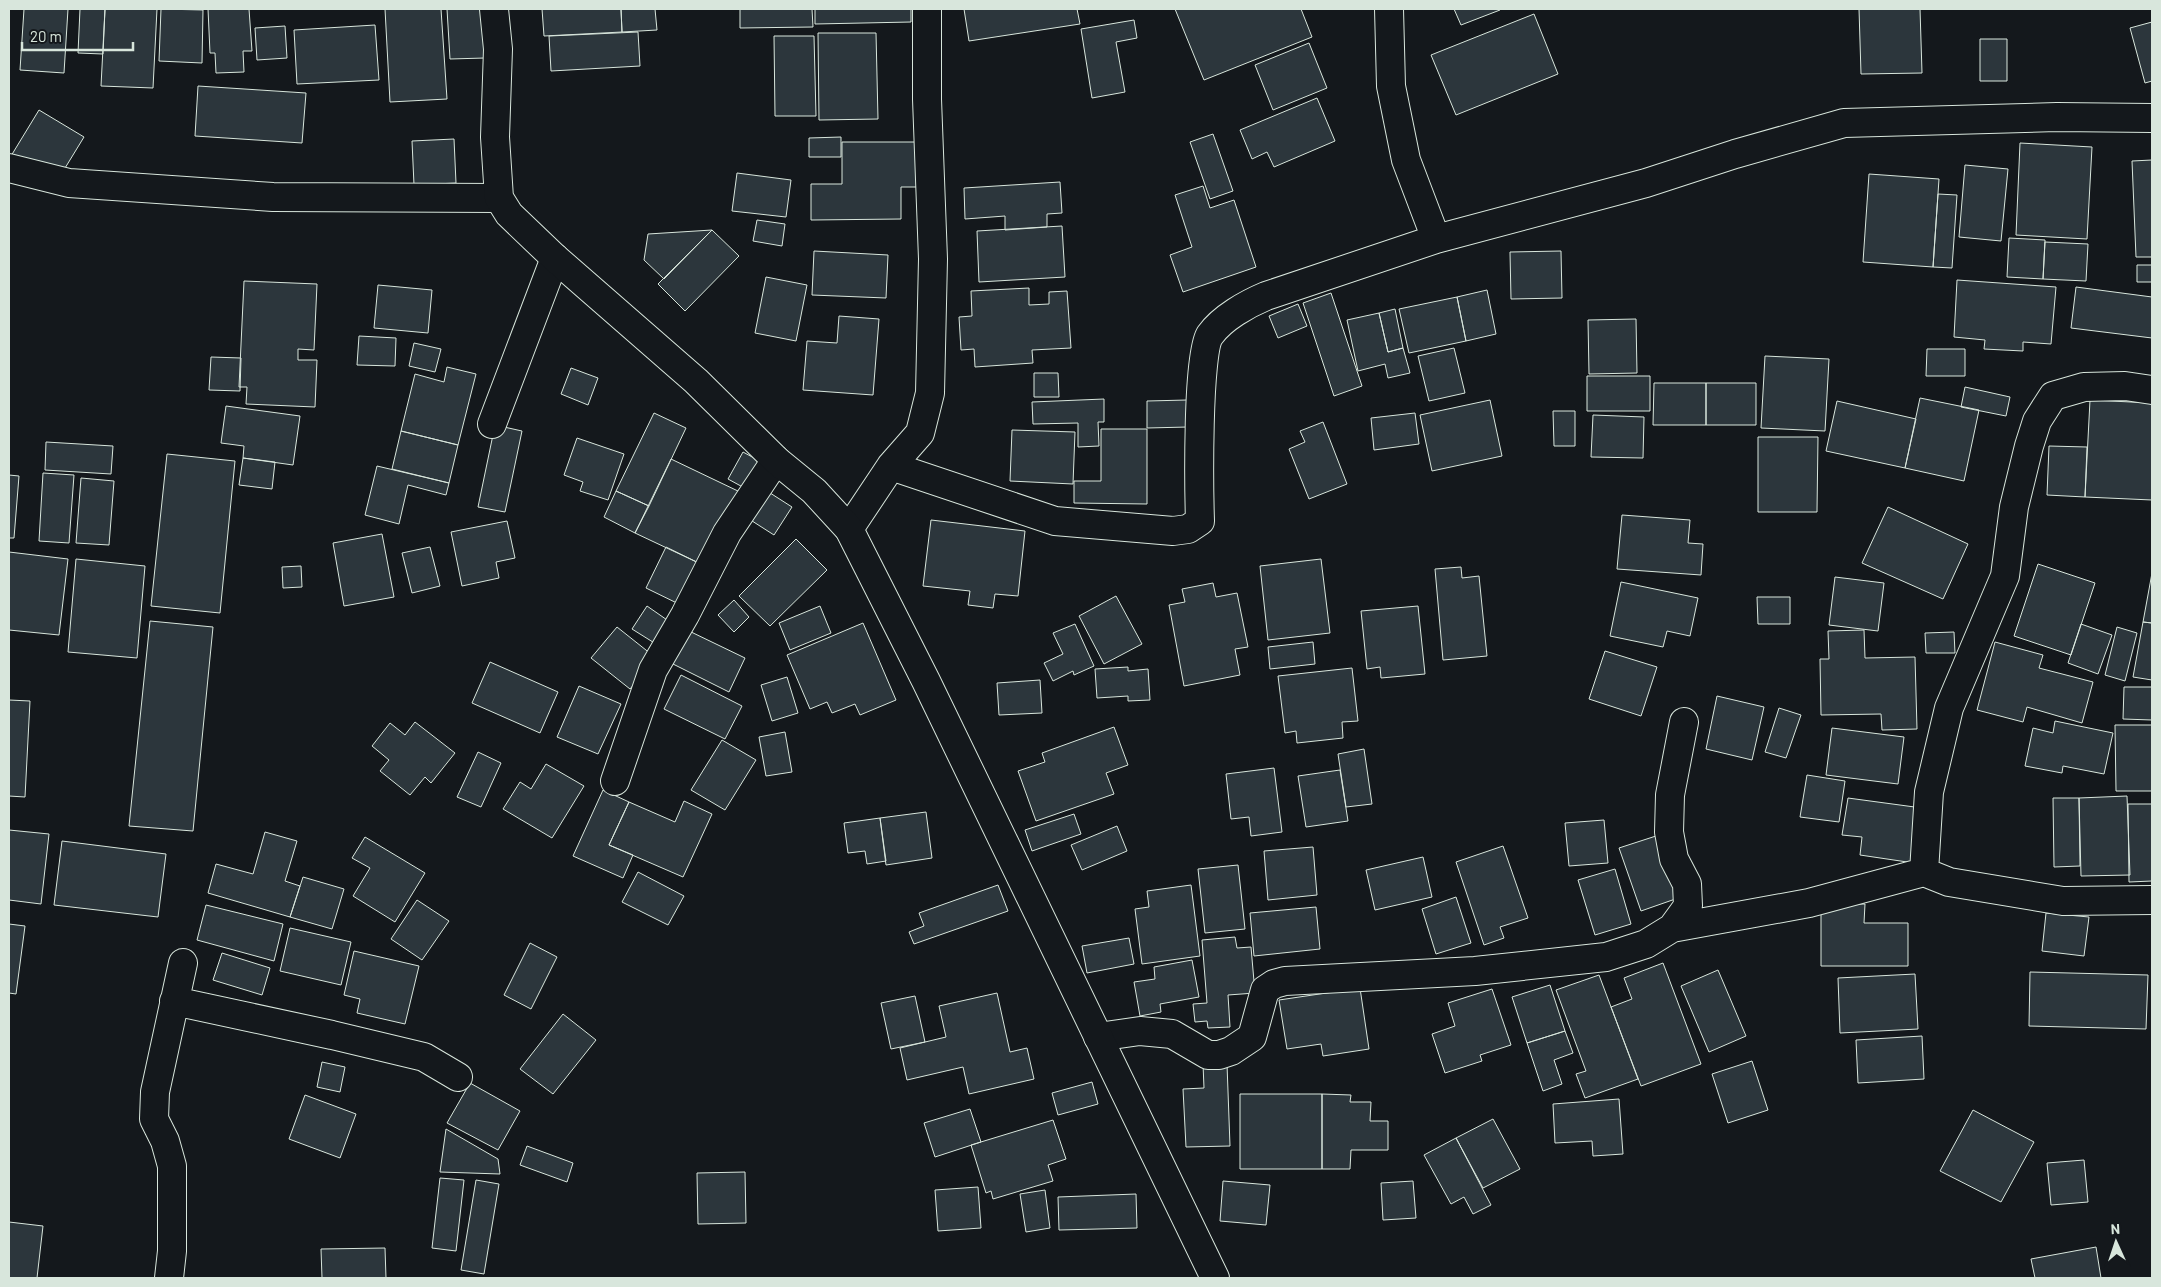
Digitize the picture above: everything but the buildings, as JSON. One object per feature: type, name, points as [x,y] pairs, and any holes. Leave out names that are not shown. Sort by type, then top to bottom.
[{"type":"street","points":[[494,9],[498,50],[495,137],[499,198],[509,214],[555,258],[696,381],[776,460],[814,491],[849,529],[930,690],[1215,1278]]},
{"type":"street","points":[[849,529],[891,466],[920,433],[930,393],[933,259],[927,99],[927,9]]},
{"type":"street","points":[[1389,9],[1391,86],[1406,160],[1436,239]]},
{"type":"street","points":[[891,466],[1055,521],[1173,531],[1188,529],[1200,521],[1199,483],[1203,356],[1209,335],[1239,309],[1266,296],[1436,239],[1646,184],[1735,154],[1844,123],[2056,117],[2152,118]]},
{"type":"street","points":[[9,168],[69,182],[254,196],[499,198]]},
{"type":"street","points":[[492,424],[555,258]]},
{"type":"street","points":[[1924,872],[1929,792],[1949,708],[2005,576],[2014,507],[2037,421],[2053,396],[2084,386],[2125,386],[2152,390]]},
{"type":"street","points":[[615,780],[653,670],[685,615],[727,533],[776,460]]},
{"type":"street","points":[[1672,928],[1688,906],[1687,884],[1674,859],[1669,832],[1670,795],[1684,722]]},
{"type":"street","points":[[1098,1036],[1140,1031],[1172,1034],[1208,1055],[1219,1055],[1231,1051],[1252,1037],[1266,990],[1274,984],[1284,981],[1475,971],[1606,957],[1646,944],[1672,928],[1809,904],[1924,872],[1949,882],[2063,901],[2152,900]]},
{"type":"street","points":[[169,1278],[172,1251],[172,1166],[165,1141],[154,1119],[155,1092],[183,963]]},
{"type":"street","points":[[174,1001],[424,1057],[458,1078]]}]
